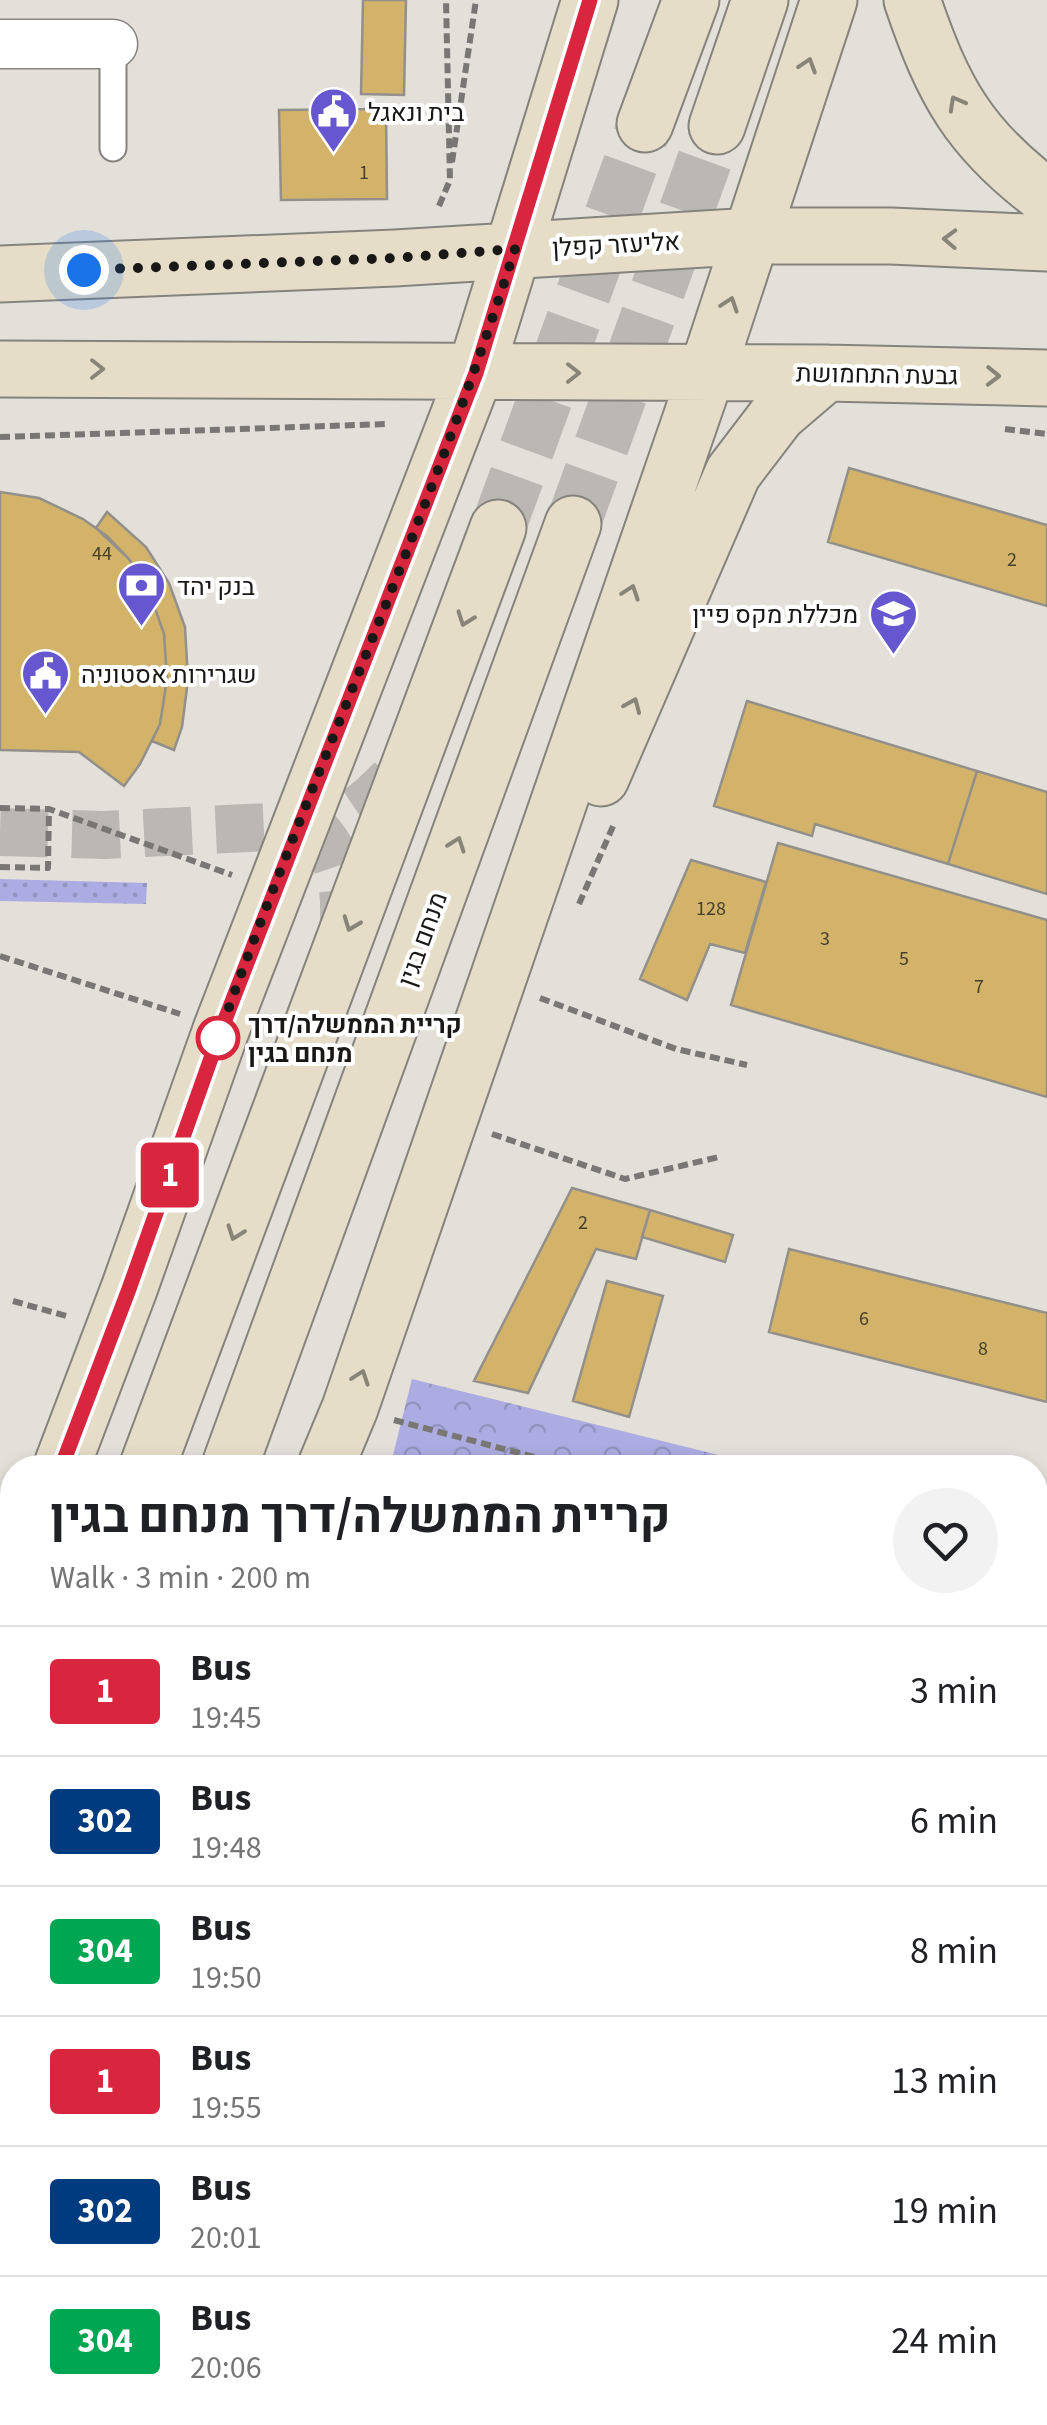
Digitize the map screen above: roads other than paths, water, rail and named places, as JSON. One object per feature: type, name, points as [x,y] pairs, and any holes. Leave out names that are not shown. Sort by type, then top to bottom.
[{"type":"main road","points":[[66,1455],[221,1030],[476,373],[590,0]]},
{"type":"main road","points":[[645,124],[691,0]]},
{"type":"main road","points":[[717,126],[760,0]]},
{"type":"main road","points":[[332,1455],[707,372],[829,0]]},
{"type":"main road","points":[[912,0],[958,110],[995,153],[1047,197]]},
{"type":"main road","points":[[752,236],[892,236],[1047,243]]},
{"type":"main road","name":"אליעזר קפלן","points":[[0,274],[395,258],[752,236]]},
{"type":"main road","points":[[0,368],[707,372]]},
{"type":"main road","name":"גבעת התחמושת","points":[[707,372],[1047,378]]},
{"type":"main road","points":[[428,1180],[531,995],[733,473],[778,414],[826,373]]},
{"type":"main road","name":"מנחם בגין","points":[[234,1455],[573,524]]},
{"type":"main road","points":[[152,1455],[498,528]]},
{"type":"street","points":[[0,44],[113,44]]},
{"type":"lane","points":[[113,44],[113,148]]},
{"type":"tunnel","points":[[498,528],[645,124]]},
{"type":"tunnel","points":[[573,524],[717,126]]},
{"type":"tunnel","points":[[0,832],[104,835],[331,824],[365,804],[410,759]]},
{"type":"tunnel","points":[[312,826],[330,849],[340,875],[343,933]]},
{"type":"place","name":"בית ונאגל","points":[[333,154]]},
{"type":"place","name":"בנק יהד","points":[[142,628]]},
{"type":"place","name":"מכללת מקס פיין","points":[[893,656]]},
{"type":"place","name":"שגרירות אסטוניה","points":[[46,716]]},
{"type":"place","name":"קריית הממשלה/דרך מנחם בגין","points":[[218,1038]]}]
